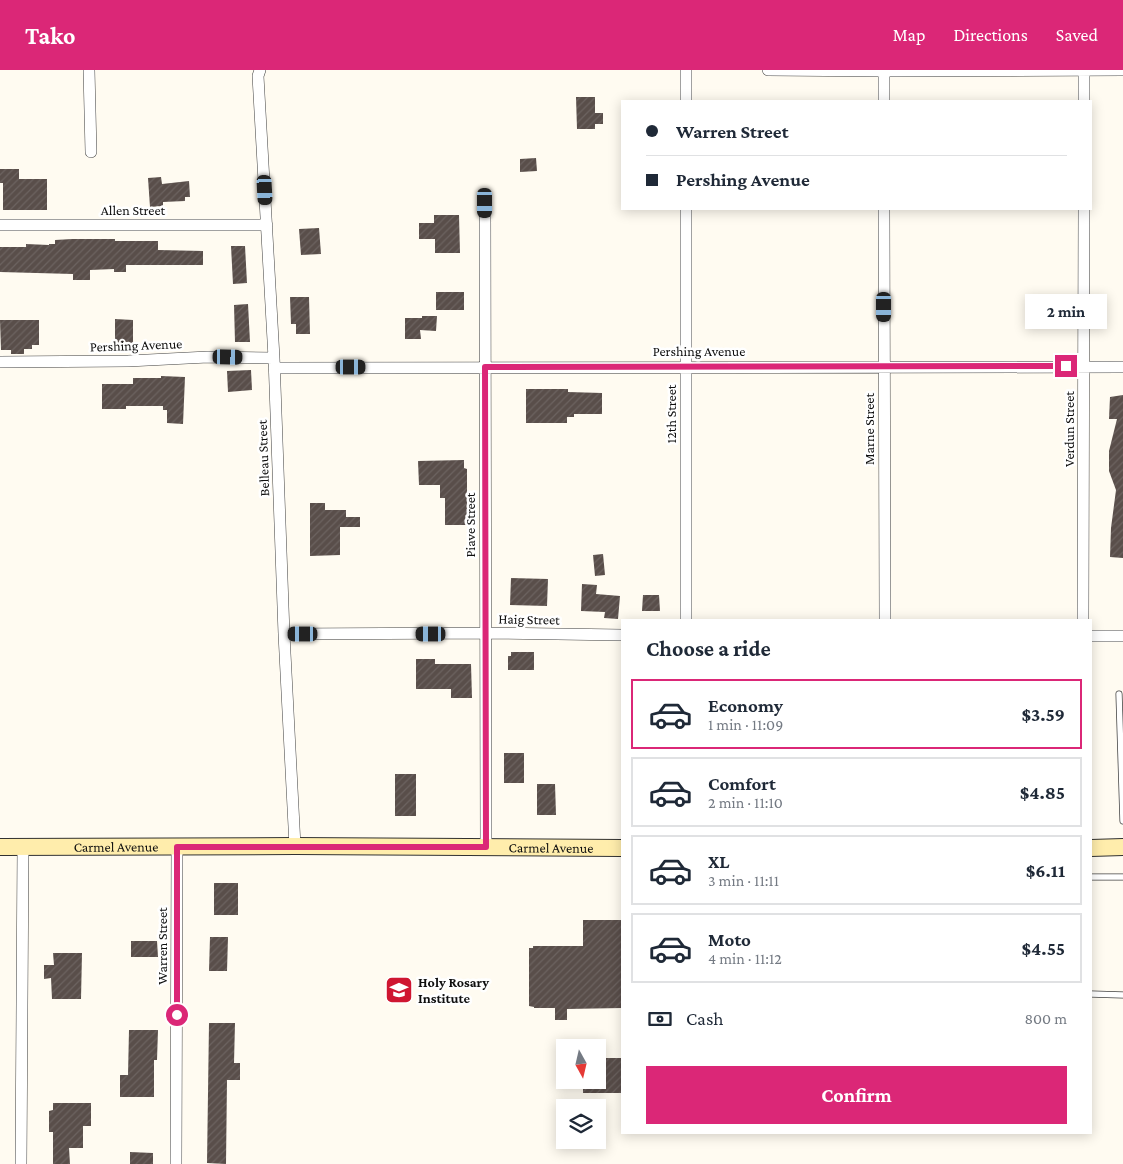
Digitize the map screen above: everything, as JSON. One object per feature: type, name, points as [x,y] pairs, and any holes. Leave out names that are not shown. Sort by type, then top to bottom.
[{"type":"main road","name":"Carmel Avenue","points":[[0,847],[621,848]]},
{"type":"main road","points":[[1092,848],[1123,847]]},
{"type":"street","points":[[89,70],[91,152]]},
{"type":"street","name":"Belleau Street","points":[[260,70],[258,76],[274,363],[284,634],[295,846]]},
{"type":"street","points":[[686,70],[686,100]]},
{"type":"street","points":[[768,70],[1123,70]]},
{"type":"street","points":[[1084,70],[1084,100]]},
{"type":"street","points":[[884,71],[884,100]]},
{"type":"street","name":"Piave Street","points":[[485,203],[486,847]]},
{"type":"street","name":"12th Street","points":[[686,210],[686,619]]},
{"type":"street","name":"Marne Street","points":[[884,210],[885,619]]},
{"type":"street","name":"Verdun Street","points":[[1083,619],[1084,210]]},
{"type":"street","name":"Allen Street","points":[[0,225],[267,225]]},
{"type":"street","name":"Pershing Avenue","points":[[0,362],[128,361],[208,357],[274,363],[485,367],[1123,367]]},
{"type":"street","name":"Haig Street","points":[[284,634],[486,633],[621,635]]},
{"type":"street","points":[[1092,636],[1123,636]]},
{"type":"street","points":[[21,1164],[23,847]]},
{"type":"street","name":"Warren Street","points":[[176,1164],[177,847]]},
{"type":"lane","points":[[1119,694],[1123,821]]},
{"type":"lane","points":[[1092,877],[1123,877]]},
{"type":"lane","points":[[1092,994],[1123,994]]},
{"type":"building","points":[[576,97],[595,97],[595,113],[603,113],[603,124],[595,124],[595,129],[577,129]]},
{"type":"building","points":[[536,158],[537,171],[520,172],[520,159]]},
{"type":"building","points":[[0,169],[19,169],[19,179],[47,179],[47,210],[3,210],[3,183],[0,183]]},
{"type":"building","points":[[161,177],[162,184],[189,181],[190,197],[185,197],[185,201],[163,202],[163,206],[150,207],[148,178]]},
{"type":"building","points":[[434,215],[459,215],[460,253],[435,253],[435,239],[419,239],[419,223],[434,223]]},
{"type":"building","points":[[319,228],[321,254],[301,255],[299,229]]},
{"type":"building","points":[[55,240],[158,241],[158,250],[203,251],[203,265],[126,265],[126,272],[114,272],[114,269],[90,270],[90,280],[73,280],[73,274],[0,272],[0,247],[26,247],[26,244],[49,245],[55,244]]},
{"type":"building","points":[[231,246],[245,246],[247,283],[233,284]]},
{"type":"building","points":[[436,292],[464,292],[464,310],[436,310]]},
{"type":"building","points":[[290,297],[309,297],[310,334],[296,334],[296,324],[291,324]]},
{"type":"building","points":[[248,304],[250,342],[235,342],[234,305]]},
{"type":"building","points":[[422,316],[437,316],[436,331],[420,330],[421,339],[405,339],[405,318],[422,318]]},
{"type":"building","points":[[115,319],[133,320],[133,345],[115,345]]},
{"type":"building","points":[[0,320],[39,320],[39,345],[32,345],[32,349],[24,349],[24,354],[11,354],[11,350],[1,350]]},
{"type":"building","points":[[251,370],[252,390],[228,392],[227,371]]},
{"type":"building","points":[[161,376],[185,377],[183,424],[167,423],[167,410],[163,410],[163,406],[126,406],[126,409],[102,409],[102,384],[133,384],[133,378],[161,378]]},
{"type":"building","points":[[526,389],[568,389],[568,392],[602,393],[602,414],[574,414],[574,417],[567,417],[567,423],[526,423]]},
{"type":"building","points":[[1123,395],[1123,558],[1110,557],[1111,528],[1116,490],[1109,471],[1109,451],[1117,419],[1109,419],[1110,397]]},
{"type":"building","points":[[464,460],[464,468],[467,469],[467,509],[470,509],[470,523],[466,523],[466,525],[445,525],[445,498],[440,498],[440,485],[419,485],[418,461]]},
{"type":"building","points":[[310,503],[325,503],[325,510],[346,510],[346,517],[360,517],[360,527],[340,527],[340,555],[310,556]]},
{"type":"building","points":[[603,554],[605,575],[595,576],[593,555]]},
{"type":"building","points":[[511,578],[548,579],[547,606],[510,605]]},
{"type":"building","points":[[582,584],[597,585],[596,594],[620,596],[618,619],[604,618],[605,612],[581,611]]},
{"type":"building","points":[[643,595],[659,595],[660,611],[642,611]]},
{"type":"building","points":[[511,652],[534,652],[534,670],[508,670],[508,656],[511,656]]},
{"type":"building","points":[[416,659],[435,659],[435,664],[471,664],[472,698],[451,698],[451,689],[416,689]]},
{"type":"building","points":[[504,753],[524,753],[524,783],[504,783]]},
{"type":"building","points":[[395,774],[416,774],[416,816],[395,816]]},
{"type":"building","points":[[537,784],[555,784],[556,815],[537,815]]},
{"type":"building","points":[[214,883],[238,883],[238,915],[214,915]]},
{"type":"building","points":[[583,920],[621,920],[621,1008],[567,1009],[567,1020],[555,1020],[555,1008],[534,1008],[529,1006],[529,948],[533,948],[533,946],[583,946]]},
{"type":"building","points":[[210,937],[228,937],[227,971],[209,971]]},
{"type":"building","points":[[131,941],[157,941],[158,957],[131,957]]},
{"type":"building","points":[[53,953],[82,953],[81,999],[52,999],[51,978],[44,979],[44,965],[54,965]]},
{"type":"building","points":[[209,1023],[235,1023],[234,1063],[240,1063],[240,1080],[227,1080],[226,1164],[207,1163]]},
{"type":"building","points":[[129,1030],[158,1030],[157,1060],[154,1060],[154,1097],[120,1097],[120,1075],[128,1075]]},
{"type":"building","points":[[606,1058],[621,1058],[621,1093],[583,1093],[583,1089],[606,1089]]},
{"type":"building","points":[[53,1103],[91,1103],[91,1126],[83,1126],[83,1148],[69,1148],[70,1164],[53,1164],[53,1132],[49,1132],[49,1111],[53,1110]]},
{"type":"building","points":[[130,1152],[153,1153],[153,1164],[130,1164]]},
{"type":"place","name":"Holy Rosary Institute","points":[[399,990]]},
{"type":"route","points":[[177,1015],[177,847],[486,847],[485,367],[1066,366]]}]
